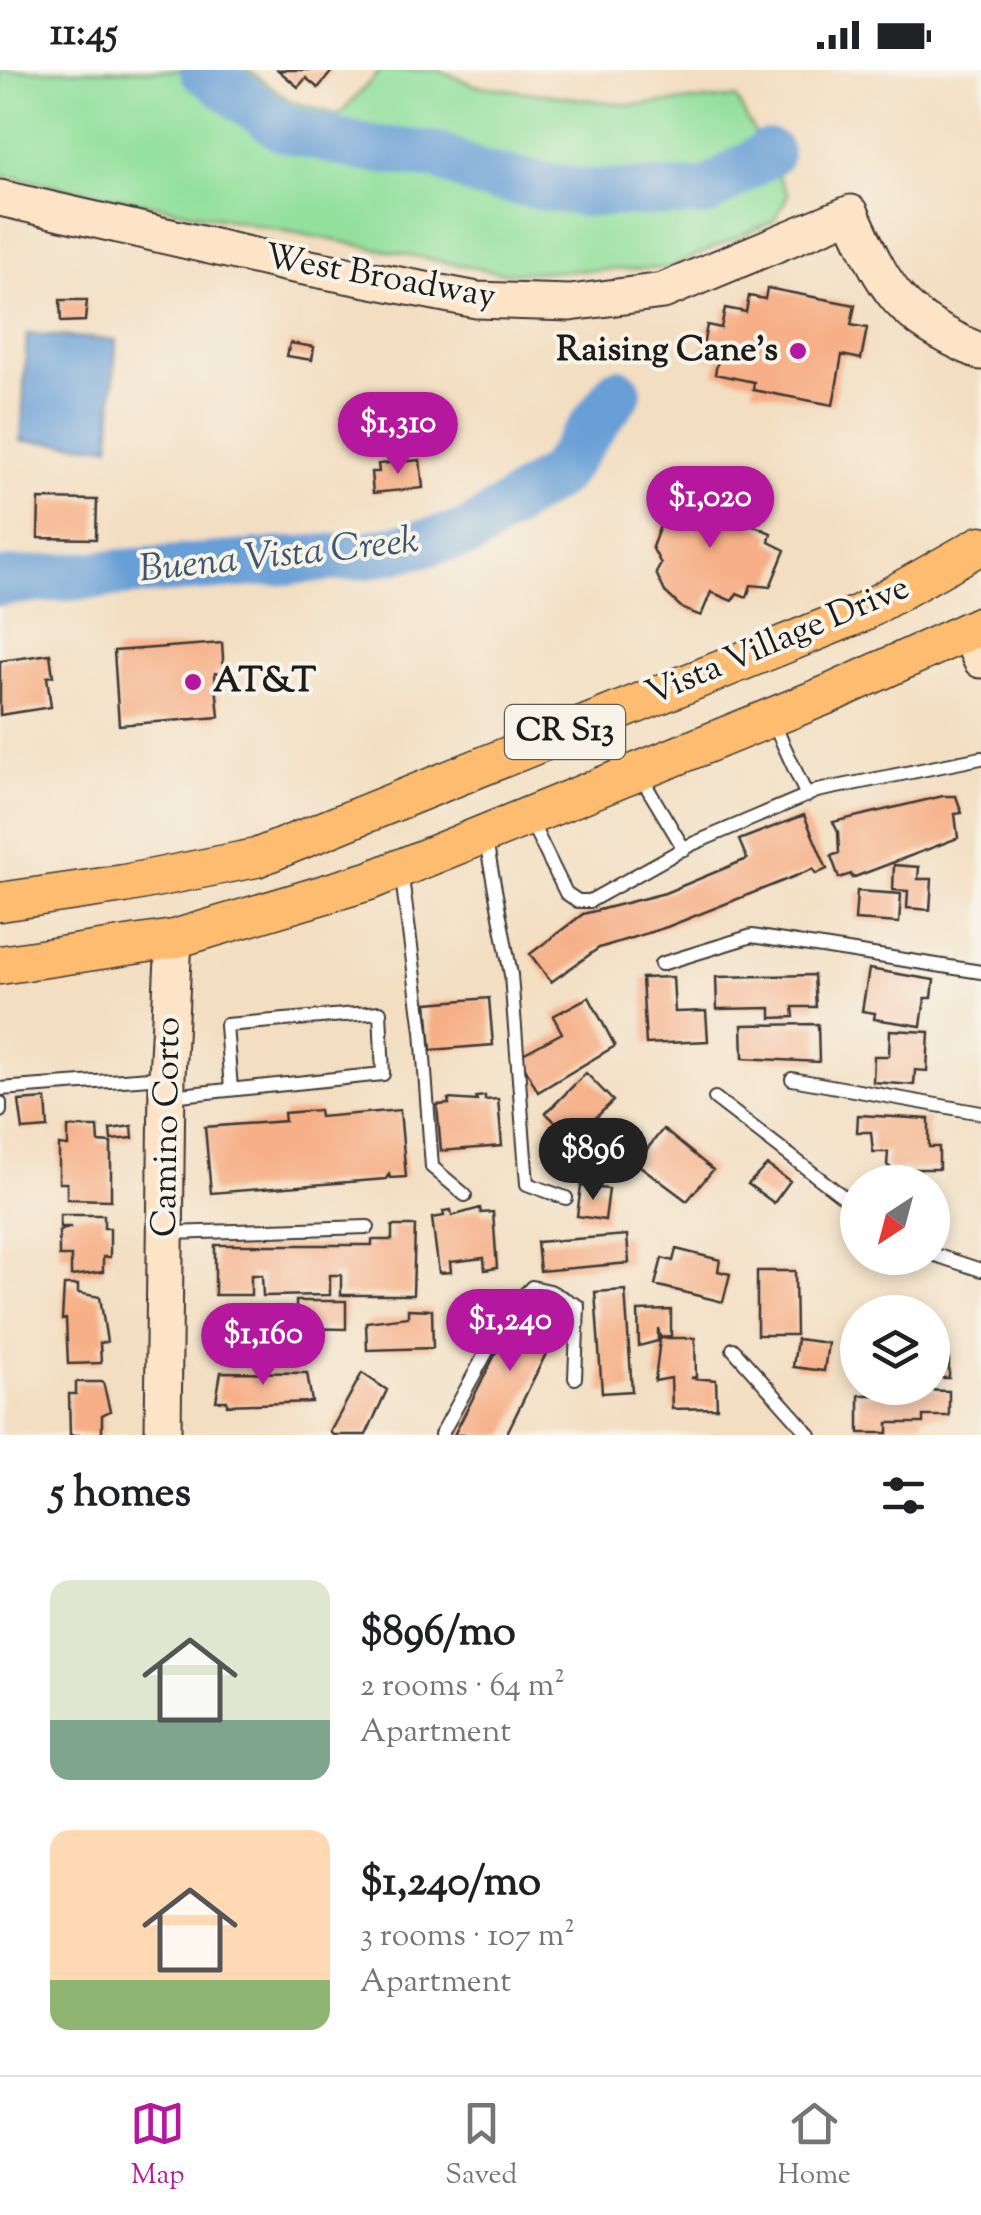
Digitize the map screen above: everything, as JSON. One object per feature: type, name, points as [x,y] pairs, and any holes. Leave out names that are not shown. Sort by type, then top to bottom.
[{"type":"main road","name":"Vista Village Drive","points":[[0,902],[124,884],[256,858],[859,614],[981,545]]},
{"type":"main road","name":"Vista Village Drive","points":[[0,965],[174,939],[273,913],[400,868],[977,639]]},
{"type":"street","name":"West Broadway","points":[[0,198],[284,263],[477,300],[570,303],[663,291],[851,213],[892,294],[927,328],[981,352]]},
{"type":"street","name":"Camino Corto","points":[[163,1435],[167,1086],[174,939]]},
{"type":"lane","points":[[771,718],[807,796]]},
{"type":"lane","points":[[528,816],[566,893],[578,901],[590,902],[684,849],[807,796],[981,758]]},
{"type":"lane","points":[[638,771],[684,849]]},
{"type":"lane","points":[[485,834],[511,975],[528,1184],[566,1198]]},
{"type":"lane","points":[[400,868],[422,1031],[432,1167],[465,1195]]},
{"type":"lane","points":[[662,964],[752,936],[981,972]]},
{"type":"lane","points":[[0,1090],[167,1086],[231,1090],[384,1074],[380,1012],[226,1024],[231,1090]]},
{"type":"lane","points":[[792,1079],[981,1113]]},
{"type":"lane","points":[[715,1098],[840,1194]]},
{"type":"lane","points":[[0,1103],[0,1111]]},
{"type":"lane","points":[[166,1233],[368,1227]]},
{"type":"lane","points":[[950,1260],[981,1270]]},
{"type":"lane","points":[[440,1435],[510,1309],[532,1287],[578,1306],[575,1378]]},
{"type":"lane","points":[[733,1349],[810,1435]]},
{"type":"green space","points":[[0,70],[248,70],[292,102],[339,115],[381,70],[439,70],[474,85],[630,105],[736,98],[788,195],[774,221],[668,268],[501,273],[0,175]]},
{"type":"water","points":[[27,334],[116,340],[110,446],[21,441]]},
{"type":"building","points":[[278,70],[333,70],[318,88],[306,78],[298,87]]},
{"type":"building","points":[[767,288],[855,305],[851,325],[867,328],[861,359],[842,355],[833,405],[753,390],[754,382],[715,374],[718,359],[701,356],[707,325],[721,328],[725,308],[746,312],[749,296],[765,299]]},
{"type":"building","points":[[60,300],[87,300],[85,321],[61,322]]},
{"type":"building","points":[[290,343],[314,347],[312,360],[287,356]]},
{"type":"building","points":[[420,460],[423,488],[373,493],[371,472],[379,472],[378,464]]},
{"type":"building","points":[[678,479],[717,496],[727,514],[771,533],[769,542],[785,550],[770,587],[751,585],[747,597],[737,593],[732,601],[711,592],[701,616],[683,609],[665,592],[656,573],[661,564],[652,547]]},
{"type":"building","points":[[39,499],[97,500],[96,539],[38,538]]},
{"type":"building","points":[[222,643],[224,672],[215,673],[219,717],[119,725],[114,651]]},
{"type":"building","points":[[50,654],[53,676],[47,677],[51,707],[0,715],[0,661]]},
{"type":"building","points":[[956,796],[962,813],[955,814],[958,838],[852,878],[851,874],[839,878],[831,856],[839,853],[838,832],[833,822]]},
{"type":"building","points":[[804,815],[827,869],[816,874],[813,869],[667,927],[599,948],[551,982],[530,954],[583,914],[665,893],[747,859],[739,840]]},
{"type":"building","points":[[894,865],[919,867],[918,879],[932,879],[930,910],[907,908],[908,891],[893,890]]},
{"type":"building","points":[[857,891],[901,894],[899,923],[855,920]]},
{"type":"building","points":[[869,969],[934,980],[932,998],[925,998],[921,1026],[874,1019],[875,1013],[862,1011]]},
{"type":"building","points":[[814,975],[816,1007],[793,1007],[794,1017],[771,1018],[771,1008],[717,1009],[716,977]]},
{"type":"building","points":[[673,977],[675,1012],[706,1011],[708,1041],[646,1044],[642,978]]},
{"type":"building","points":[[589,997],[615,1046],[538,1092],[519,1056],[562,1033],[553,1016]]},
{"type":"building","points":[[489,998],[493,1045],[431,1050],[427,1003]]},
{"type":"building","points":[[818,1024],[819,1062],[743,1058],[742,1025]]},
{"type":"building","points":[[890,1030],[929,1032],[927,1071],[915,1070],[914,1085],[873,1082],[874,1056],[889,1056]]},
{"type":"building","points":[[586,1073],[613,1101],[585,1128],[600,1147],[579,1166],[553,1139],[563,1130],[546,1113]]},
{"type":"building","points":[[485,1096],[485,1100],[498,1099],[502,1146],[441,1151],[437,1105],[449,1104],[448,1099],[477,1101],[476,1097]]},
{"type":"building","points":[[46,1099],[48,1128],[23,1130],[19,1101]]},
{"type":"building","points":[[319,1110],[320,1117],[400,1110],[406,1177],[390,1178],[389,1174],[386,1179],[211,1193],[205,1127],[285,1121],[284,1113]]},
{"type":"building","points":[[858,1115],[929,1119],[929,1147],[939,1147],[939,1165],[887,1165],[888,1152],[873,1152],[871,1132],[857,1132]]},
{"type":"building","points":[[132,1126],[133,1138],[111,1140],[110,1129]]},
{"type":"building","points":[[68,1127],[98,1127],[99,1142],[111,1143],[111,1200],[67,1199],[67,1183],[59,1183],[59,1145],[68,1146]]},
{"type":"building","points":[[663,1129],[713,1170],[687,1201],[636,1163]]},
{"type":"building","points":[[767,1165],[790,1181],[774,1203],[748,1184]]},
{"type":"building","points":[[581,1186],[609,1189],[605,1220],[577,1216]]},
{"type":"building","points":[[480,1208],[481,1213],[493,1212],[497,1268],[485,1270],[484,1258],[450,1262],[451,1272],[439,1273],[432,1218],[444,1216],[443,1211],[451,1210],[452,1216]]},
{"type":"building","points":[[60,1215],[104,1215],[104,1228],[110,1228],[110,1257],[103,1257],[103,1272],[71,1276],[71,1256],[59,1256],[59,1231],[71,1227],[60,1227]]},
{"type":"building","points":[[392,1226],[415,1226],[413,1295],[341,1295],[341,1275],[330,1275],[330,1295],[263,1296],[262,1275],[251,1275],[251,1295],[215,1295],[215,1245],[372,1245],[372,1240],[392,1240]]},
{"type":"building","points":[[627,1235],[629,1263],[540,1271],[537,1242]]},
{"type":"building","points":[[676,1249],[720,1260],[718,1271],[730,1274],[723,1302],[655,1285],[662,1258],[673,1261]]},
{"type":"building","points":[[757,1271],[795,1271],[796,1335],[757,1335]]},
{"type":"building","points":[[64,1285],[78,1285],[78,1293],[100,1297],[107,1342],[100,1343],[101,1363],[68,1364],[66,1319],[62,1320]]},
{"type":"building","points":[[625,1290],[632,1391],[602,1393],[595,1292]]},
{"type":"building","points":[[296,1301],[346,1301],[346,1329],[296,1328]]},
{"type":"building","points":[[522,1302],[562,1321],[506,1435],[454,1435]]},
{"type":"building","points":[[253,1309],[284,1309],[284,1346],[216,1346],[215,1321],[253,1316]]},
{"type":"building","points":[[408,1309],[432,1310],[433,1348],[367,1350],[366,1322],[408,1317]]},
{"type":"building","points":[[671,1310],[671,1336],[660,1337],[658,1328],[658,1341],[639,1346],[638,1311]]},
{"type":"building","points":[[660,1338],[695,1338],[696,1377],[691,1378],[716,1380],[717,1408],[672,1409],[671,1378],[655,1381]]},
{"type":"building","points":[[797,1339],[828,1343],[824,1371],[793,1367]]},
{"type":"building","points":[[221,1372],[307,1373],[312,1402],[227,1405],[227,1401],[216,1401]]},
{"type":"building","points":[[362,1373],[387,1390],[366,1435],[333,1435],[330,1432]]},
{"type":"building","points":[[76,1382],[103,1382],[110,1411],[102,1415],[102,1435],[70,1435],[69,1394],[76,1394]]},
{"type":"building","points":[[859,1405],[949,1405],[949,1416],[923,1416],[923,1423],[888,1423],[888,1433],[859,1433]]},
{"type":"waterway","points":[[204,70],[283,128],[362,148],[439,156],[481,175],[582,193],[705,193],[769,153]]},
{"type":"waterway","name":"Buena Vista Creek","points":[[0,582],[368,555],[470,533],[558,474],[618,392]]},
{"type":"place","name":"Raising Cane's","points":[[798,351]]},
{"type":"place","name":"AT&T","points":[[193,682]]}]
